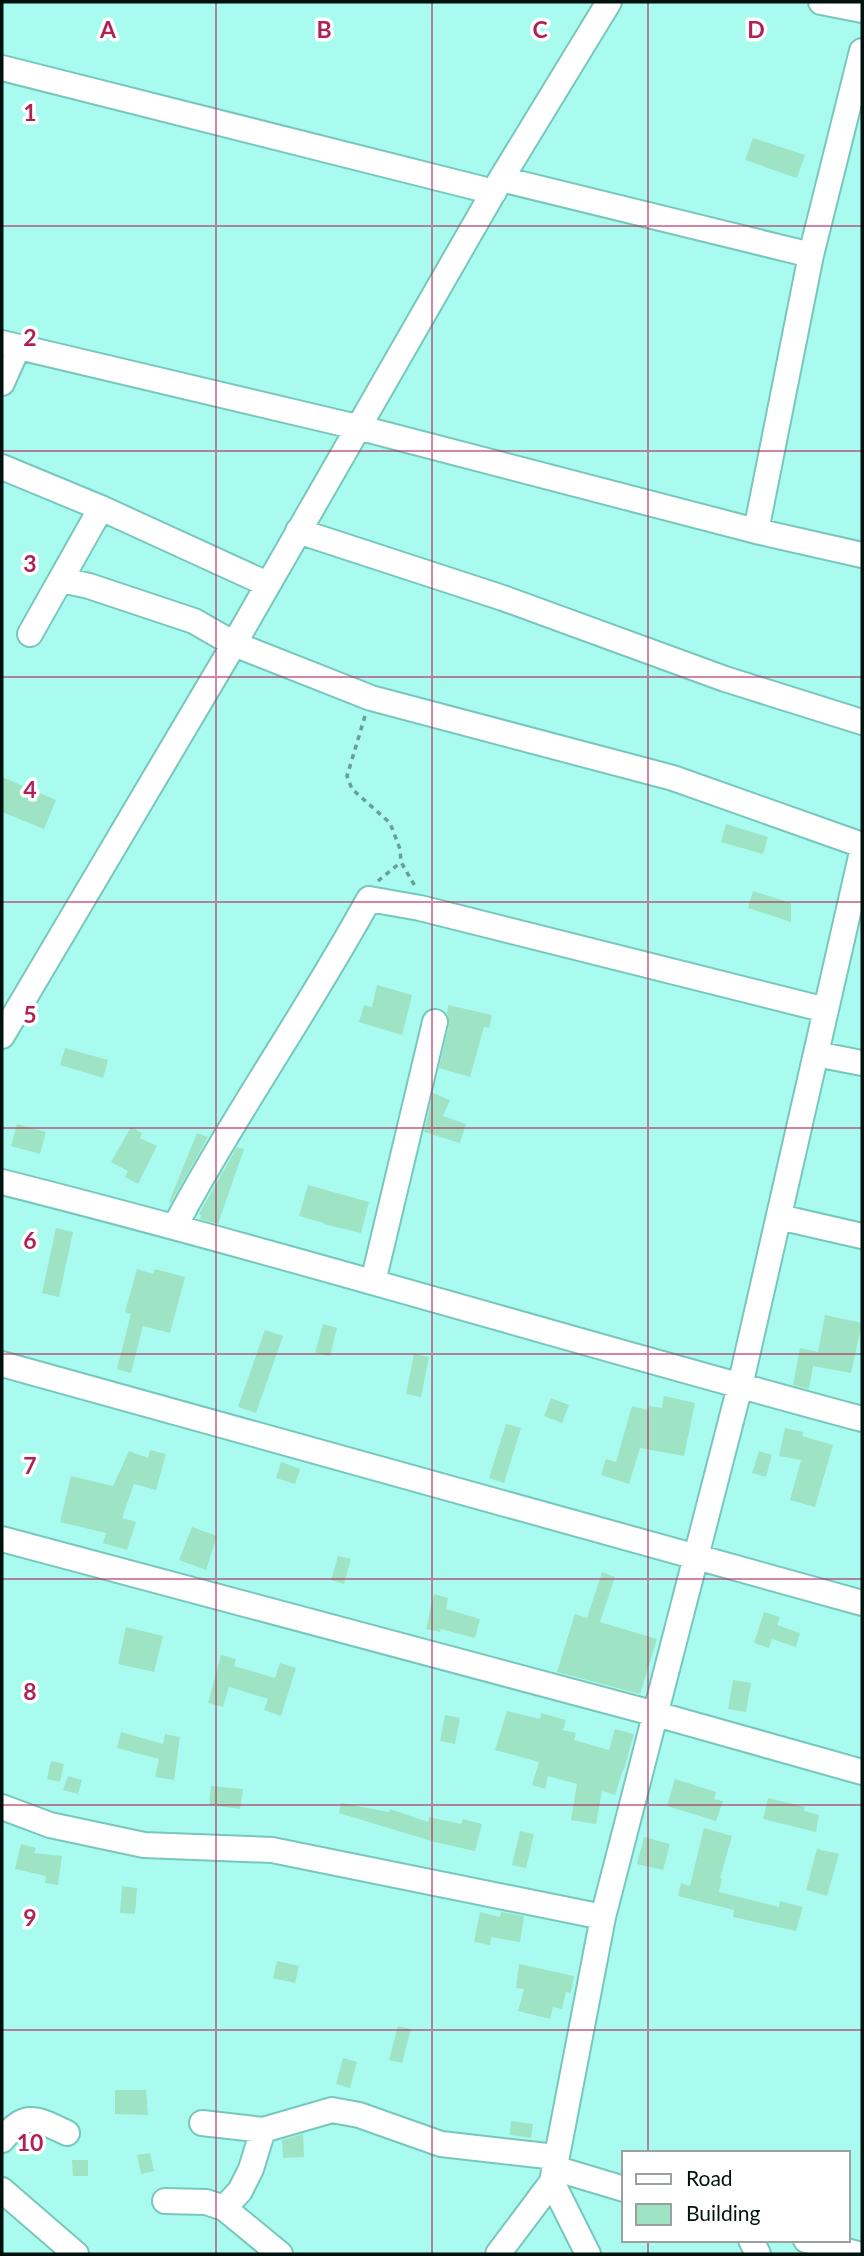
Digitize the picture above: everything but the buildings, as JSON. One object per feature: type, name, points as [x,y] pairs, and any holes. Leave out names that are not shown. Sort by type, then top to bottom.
[{"type":"street","points":[[2,1036],[233,644],[497,186],[609,2]]},
{"type":"street","points":[[821,2],[862,10]]},
{"type":"street","points":[[756,531],[811,255],[862,51]]},
{"type":"street","points":[[2,68],[497,186],[811,255]]},
{"type":"street","points":[[2,383],[10,345],[357,426],[756,531],[862,555]]},
{"type":"street","points":[[2,467],[101,508],[267,584]]},
{"type":"street","points":[[30,634],[101,508]]},
{"type":"street","points":[[298,531],[503,597],[725,679],[862,722]]},
{"type":"street","points":[[62,580],[89,586],[194,621],[233,644],[371,698],[673,778],[862,845]]},
{"type":"street","points":[[498,2254],[554,2169],[603,1917],[740,1386],[816,1054],[858,894],[862,852]]},
{"type":"street","points":[[175,1226],[237,1115],[369,899],[420,908],[827,1010]]},
{"type":"street","points":[[373,1282],[435,1021]]},
{"type":"street","points":[[816,1054],[862,1063]]},
{"type":"street","points":[[2,1182],[175,1226],[862,1419]]},
{"type":"street","points":[[779,1217],[862,1236]]},
{"type":"street","points":[[2,1364],[862,1603]]},
{"type":"street","points":[[2,1539],[656,1714],[862,1772]]},
{"type":"street","points":[[2,1807],[50,1825],[144,1845],[272,1850],[603,1917]]},
{"type":"street","points":[[202,2123],[264,2130],[332,2110],[359,2115],[441,2144],[554,2169],[622,2188]]},
{"type":"street","points":[[2,2140],[15,2124],[24,2119],[44,2122],[67,2133]]},
{"type":"street","points":[[224,2208],[240,2191],[251,2169],[264,2130]]},
{"type":"street","points":[[554,2169],[588,2254]]},
{"type":"street","points":[[2,2190],[76,2254]]},
{"type":"street","points":[[165,2201],[206,2202],[224,2208],[280,2254]]},
{"type":"street","points":[[813,2242],[858,2254]]},
{"type":"path","points":[[371,698],[347,776],[352,789],[390,823],[400,849],[401,862]]}]
